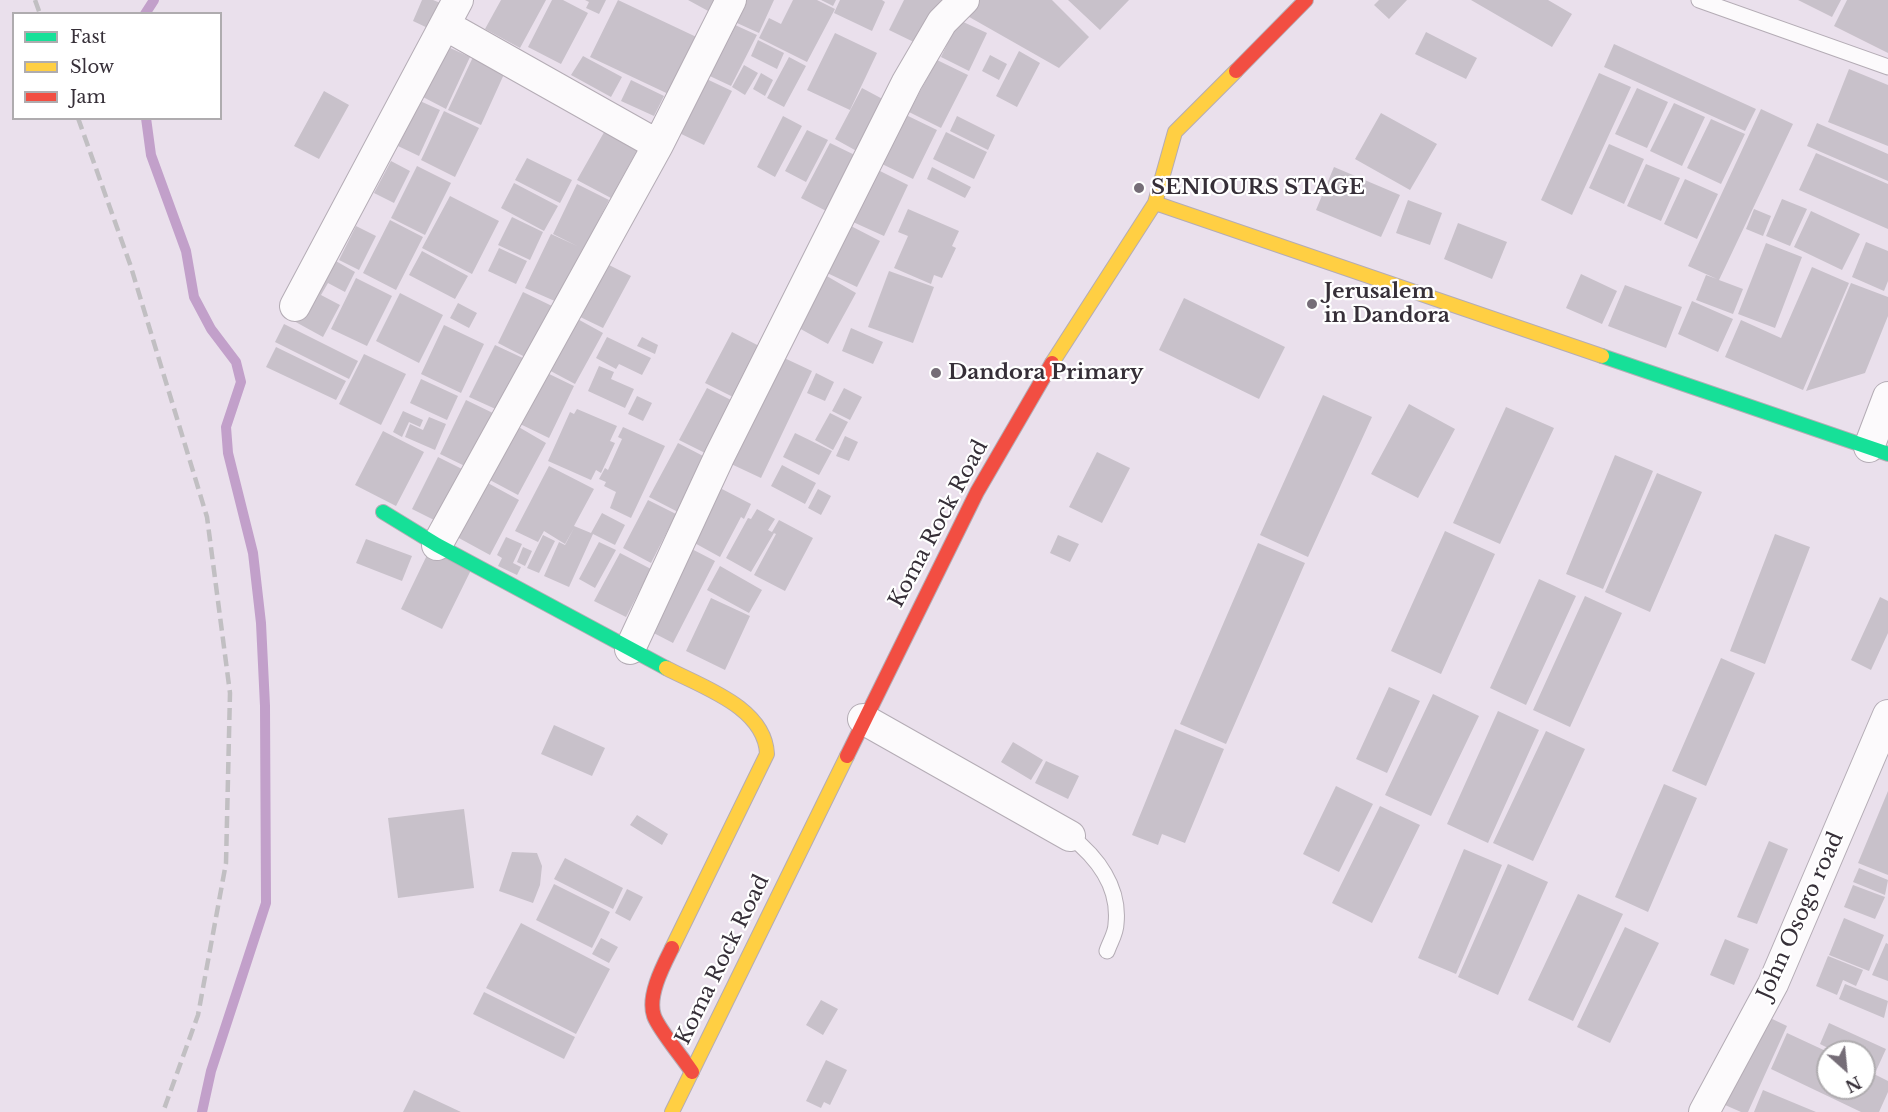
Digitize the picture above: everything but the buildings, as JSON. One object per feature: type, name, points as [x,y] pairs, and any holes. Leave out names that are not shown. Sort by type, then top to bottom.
[{"type":"street","points":[[437,545],[658,145],[731,0]]},
{"type":"street","points":[[630,649],[720,455],[907,82],[942,22],[963,0]]},
{"type":"street","name":"Koma Rock Road","points":[[672,1112],[863,719],[977,492],[1057,354],[1155,203],[1175,132],[1306,0]]},
{"type":"street","points":[[295,306],[451,12],[658,145]]},
{"type":"street","points":[[1155,203],[1879,451],[1888,397]]},
{"type":"street","points":[[383,512],[437,545],[742,709],[751,715],[768,739],[767,754],[662,968],[654,998],[654,1016],[692,1072]]},
{"type":"street","name":"John Osogo road","points":[[1704,1112],[1773,984],[1888,715]]},
{"type":"street","points":[[863,719],[1070,836]]},
{"type":"lane","points":[[1699,0],[1888,67]]},
{"type":"lane","points":[[1070,836],[1097,862],[1110,882],[1116,901],[1116,925],[1107,951]]},
{"type":"waterway","points":[[146,12],[154,0]]},
{"type":"waterway","points":[[146,120],[151,155],[186,251],[194,297],[211,329],[236,362],[241,382],[226,427],[228,453],[253,553],[261,623],[265,706],[266,903],[211,1071],[202,1112]]},
{"type":"railway","points":[[35,0],[39,12]]},
{"type":"railway","points":[[79,120],[130,264],[207,517],[230,693],[226,863],[198,1015],[163,1112]]},
{"type":"traffic: fast","points":[[1602,356],[1888,454]]},
{"type":"traffic: fast","points":[[383,512],[437,545],[666,668]]},
{"type":"traffic: slow","points":[[1052,363],[1155,203],[1175,132],[1236,71]]},
{"type":"traffic: slow","points":[[1155,203],[1602,356]]},
{"type":"traffic: slow","points":[[666,668],[713,691],[744,711],[764,738],[767,754],[672,948]]},
{"type":"traffic: slow","points":[[672,1112],[847,756]]},
{"type":"traffic: jam","points":[[1236,71],[1306,0]]},
{"type":"traffic: jam","points":[[847,756],[977,492],[1052,363]]},
{"type":"traffic: jam","points":[[672,948],[657,981],[652,1008],[661,1029],[692,1072]]},
{"type":"place","name":"SENIOURS STAGE","points":[[1139,188]]},
{"type":"place","name":"Jerusalem in Dandora","points":[[1312,304]]},
{"type":"place","name":"Dandora Primary","points":[[936,373]]}]
